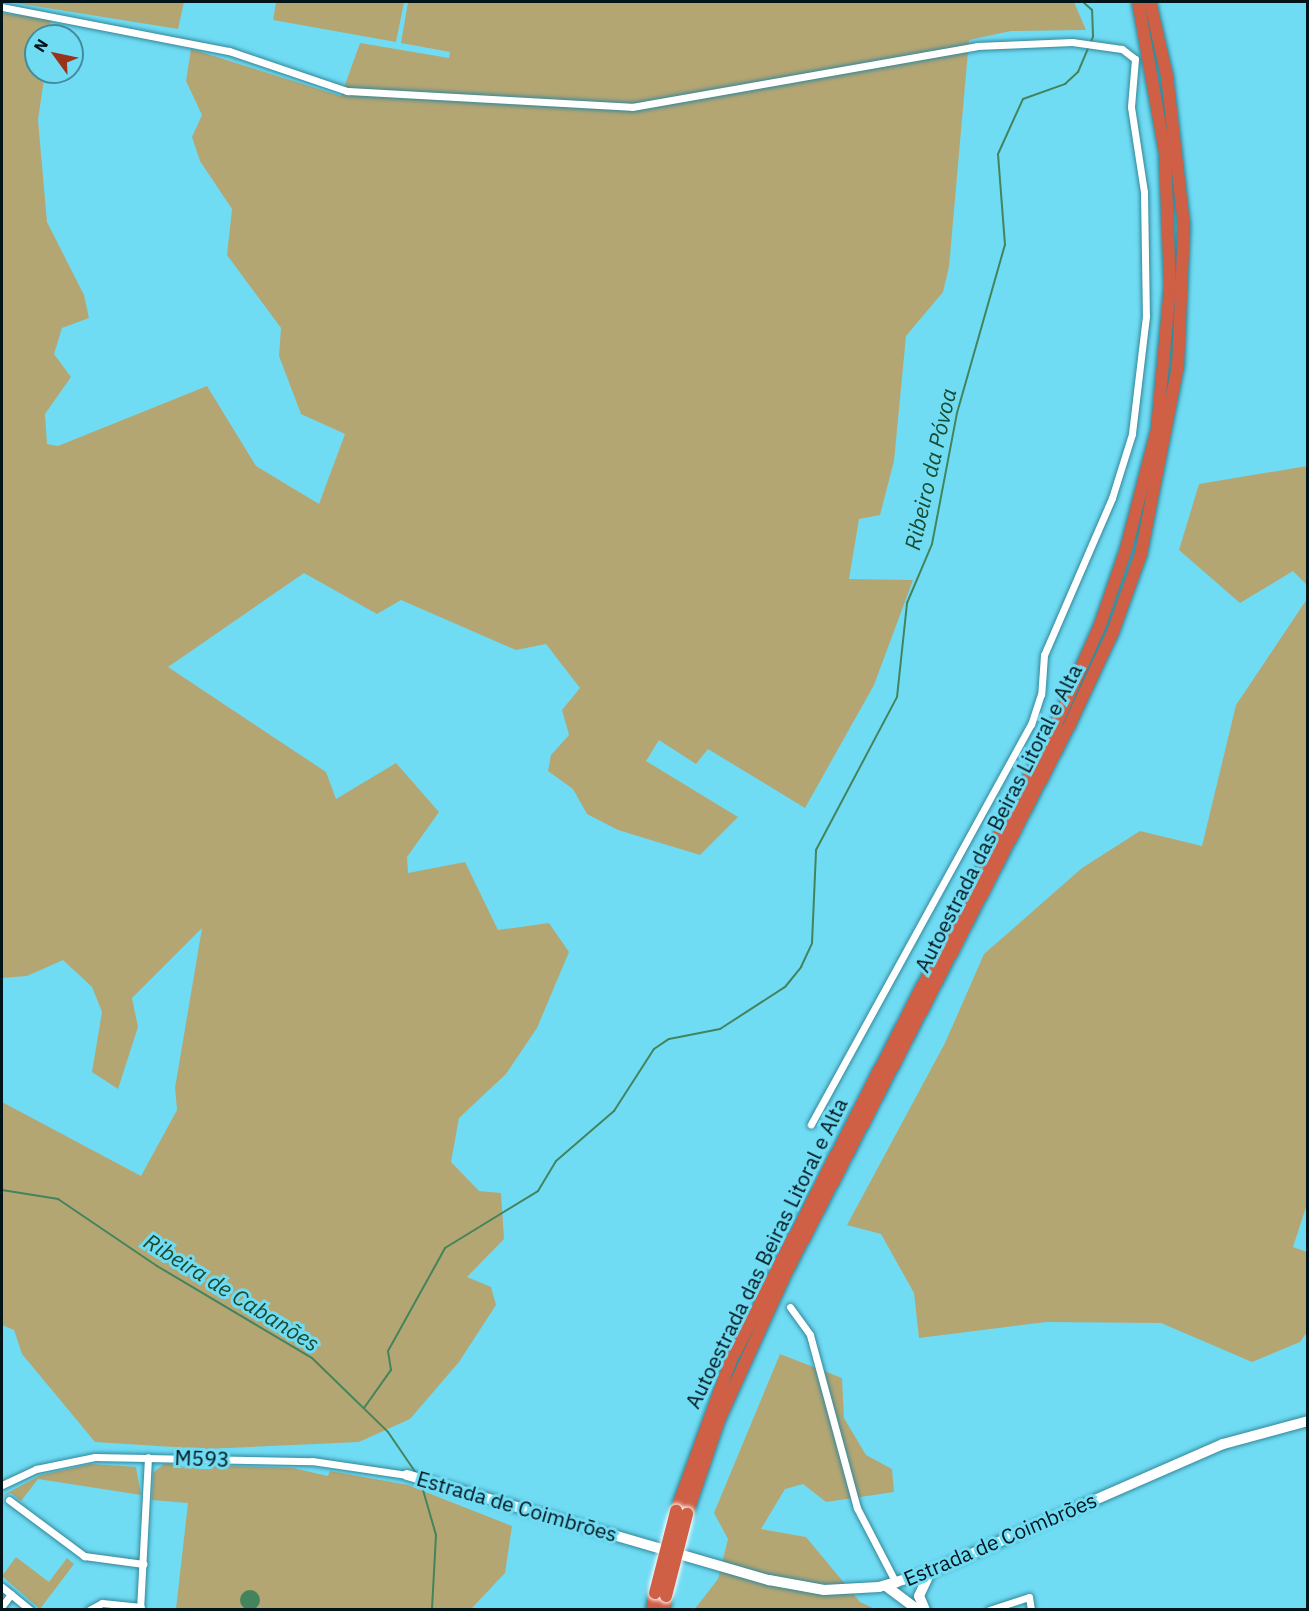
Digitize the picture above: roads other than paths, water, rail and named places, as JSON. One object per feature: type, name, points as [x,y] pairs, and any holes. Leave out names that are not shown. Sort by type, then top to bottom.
[{"type":"highway","name":"Autoestrada das Beiras Litoral e Alta","points":[[652,1610],[660,1594],[681,1513],[731,1360],[1053,730],[1100,625],[1126,549],[1158,429],[1170,285],[1165,153],[1138,2]]},
{"type":"highway","name":"Autoestrada das Beiras Litoral e Alta","points":[[681,1513],[719,1420],[786,1273],[1069,726],[1113,632],[1142,554],[1178,365],[1184,225],[1167,76],[1150,2]]},
{"type":"highway","name":"Autoestrada das Beiras Litoral e Alta","points":[[660,1594],[664,1610]]},
{"type":"street","points":[[4,5],[229,51],[346,92],[632,107],[961,47],[1087,44],[1122,50],[1135,59],[1131,93],[1144,192],[1146,316],[1132,434],[1112,498],[1044,655],[1041,694],[1031,724],[811,1125]]},
{"type":"street","points":[[790,1307],[810,1335],[857,1508],[896,1583],[922,1608]]},
{"type":"street","name":"Estrada de Coimbrões","points":[[407,1474],[769,1580],[824,1590],[896,1583],[930,1572],[1215,1448],[1308,1421]]},
{"type":"street","points":[[89,1610],[102,1603],[140,1608],[148,1457]]},
{"type":"street","name":"M593","points":[[2,1485],[66,1461],[148,1457],[312,1461],[407,1474]]},
{"type":"street","points":[[9,1500],[84,1556],[143,1564]]},
{"type":"street","points":[[922,1608],[919,1596],[930,1572]]},
{"type":"street","points":[[896,1583],[922,1608]]},
{"type":"street","points":[[2,1587],[30,1610]]},
{"type":"street","points":[[2,1606],[11,1594]]},
{"type":"street","points":[[989,1610],[1029,1597],[1031,1610]]},
{"type":"waterway","name":"Ribeiro da Póvoa","points":[[364,1408],[391,1370],[388,1351],[445,1248],[538,1191],[556,1161],[614,1111],[654,1049],[669,1039],[720,1029],[785,987],[801,967],[812,943],[816,850],[897,697],[907,603],[932,544],[957,413],[1005,245],[998,154],[1023,99],[1065,84],[1078,72],[1093,36],[1092,10],[1083,2]]},
{"type":"waterway","name":"Ribeira de Cabanões","points":[[2,1190],[58,1199],[157,1266],[312,1358],[388,1432],[416,1473]]},
{"type":"waterway","name":"Ribeira de Cabanões","points":[[421,1483],[436,1535],[432,1610]]}]
